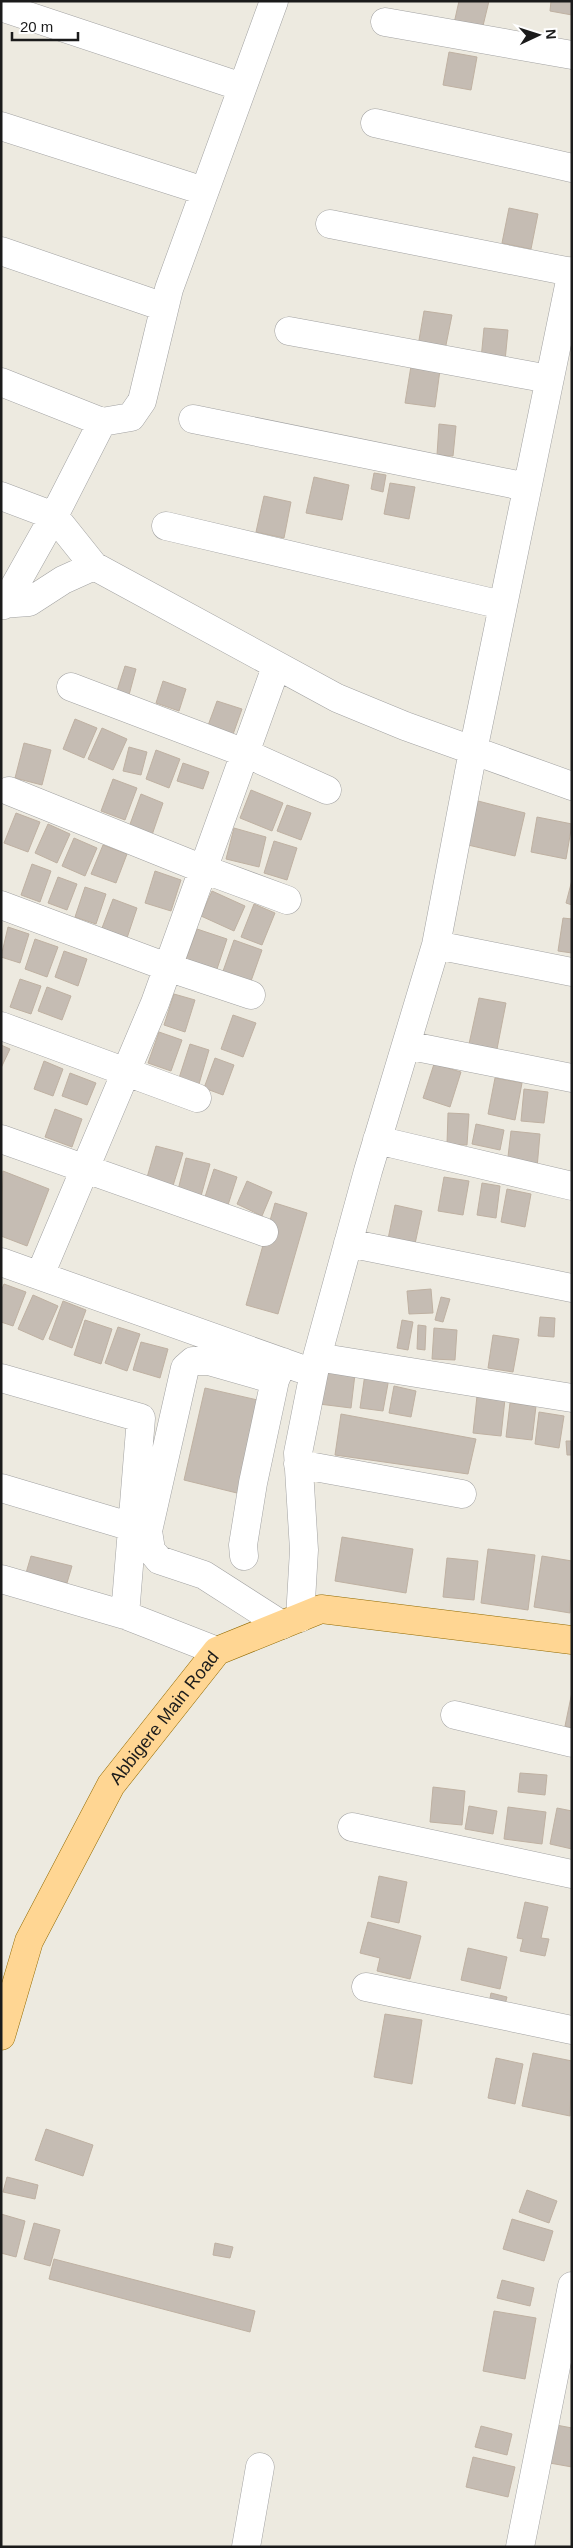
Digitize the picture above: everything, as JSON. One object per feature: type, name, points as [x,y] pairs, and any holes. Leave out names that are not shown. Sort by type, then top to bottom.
[{"type":"main road","name":"Abbigere Main Road","points":[[1,2036],[29,1941],[112,1786],[217,1651],[322,1609],[572,1640]]},
{"type":"street","points":[[1,382],[102,422],[131,417],[142,402],[164,307],[204,191],[274,1]]},
{"type":"street","points":[[1,7],[242,87]]},
{"type":"street","points":[[385,22],[572,55]]},
{"type":"street","points":[[375,123],[572,168]]},
{"type":"street","points":[[1,126],[204,191]]},
{"type":"street","points":[[330,224],[572,271],[502,605],[436,945],[377,1140],[316,1365],[298,1453],[304,1550],[291,1621],[204,1575],[159,1560],[151,1550],[148,1531],[185,1368],[193,1361],[209,1361],[279,1371],[316,1365],[572,1398]]},
{"type":"street","points":[[1,251],[164,307]]},
{"type":"street","points":[[289,332],[549,379]]},
{"type":"street","points":[[193,419],[527,487]]},
{"type":"street","points":[[2,604],[54,516],[102,422]]},
{"type":"street","points":[[1,496],[54,516],[94,566],[276,667],[337,698],[473,751],[572,786]]},
{"type":"street","points":[[166,526],[502,605]]},
{"type":"street","points":[[2,604],[29,602],[63,580],[94,566]]},
{"type":"street","points":[[40,1275],[167,968],[276,667]]},
{"type":"street","points":[[71,687],[245,753],[327,790]]},
{"type":"street","points":[[9,791],[203,869],[287,900]]},
{"type":"street","points":[[1,905],[167,968],[251,995]]},
{"type":"street","points":[[436,945],[572,972]]},
{"type":"street","points":[[1,1026],[197,1098]]},
{"type":"street","points":[[406,1045],[572,1078]]},
{"type":"street","points":[[1,1139],[264,1232]]},
{"type":"street","points":[[377,1140],[572,1186]]},
{"type":"street","points":[[348,1243],[572,1288]]},
{"type":"street","points":[[1,1262],[40,1275],[279,1371]]},
{"type":"street","points":[[244,1556],[243,1545],[253,1484],[279,1371]]},
{"type":"street","points":[[1,1378],[141,1418],[125,1615]]},
{"type":"street","points":[[298,1464],[462,1494]]},
{"type":"street","points":[[1,1488],[132,1527]]},
{"type":"street","points":[[1,1579],[125,1615],[217,1651]]},
{"type":"street","points":[[455,1715],[572,1743]]},
{"type":"street","points":[[352,1827],[572,1874]]},
{"type":"street","points":[[366,1987],[572,2030]]},
{"type":"street","points":[[520,2547],[561,2399],[572,2286]]},
{"type":"street","points":[[246,2547],[260,2467]]},
{"type":"building","points":[[459,1],[489,1],[481,34],[453,28]]},
{"type":"building","points":[[551,1],[572,1],[572,15],[550,11]]},
{"type":"building","points":[[449,52],[477,57],[471,90],[443,85]]},
{"type":"building","points":[[509,208],[538,214],[531,249],[502,243]]},
{"type":"building","points":[[424,311],[452,315],[445,350],[418,346]]},
{"type":"building","points":[[484,328],[508,330],[505,361],[481,359]]},
{"type":"building","points":[[411,366],[440,370],[435,407],[405,403]]},
{"type":"building","points":[[439,424],[456,426],[453,456],[437,455]]},
{"type":"building","points":[[374,473],[386,475],[383,492],[371,489]]},
{"type":"building","points":[[314,477],[349,485],[342,520],[306,513]]},
{"type":"building","points":[[390,483],[415,487],[409,519],[384,514]]},
{"type":"building","points":[[264,496],[291,502],[284,538],[256,532]]},
{"type":"building","points":[[125,666],[136,669],[129,695],[117,691]]},
{"type":"building","points":[[163,681],[186,689],[179,711],[156,703]]},
{"type":"building","points":[[217,701],[242,709],[231,740],[206,731]]},
{"type":"building","points":[[75,719],[97,728],[84,758],[63,749]]},
{"type":"building","points":[[102,728],[127,739],[113,770],[88,759]]},
{"type":"building","points":[[24,743],[51,750],[42,785],[15,778]]},
{"type":"building","points":[[129,747],[147,752],[141,775],[123,771]]},
{"type":"building","points":[[156,750],[180,759],[169,788],[146,779]]},
{"type":"building","points":[[183,763],[209,772],[203,789],[177,781]]},
{"type":"building","points":[[113,779],[137,788],[125,820],[101,811]]},
{"type":"building","points":[[251,790],[283,803],[272,831],[240,818]]},
{"type":"building","points":[[141,794],[163,803],[152,835],[129,827]]},
{"type":"building","points":[[478,801],[525,813],[515,856],[468,845]]},
{"type":"building","points":[[287,805],[311,813],[301,840],[277,831]]},
{"type":"building","points":[[16,813],[40,822],[28,852],[4,843]]},
{"type":"building","points":[[537,817],[572,824],[566,859],[531,852]]},
{"type":"building","points":[[48,824],[70,834],[57,863],[35,853]]},
{"type":"building","points":[[234,828],[266,837],[259,867],[226,859]]},
{"type":"building","points":[[74,838],[97,848],[85,876],[62,866]]},
{"type":"building","points":[[274,841],[297,848],[287,880],[264,873]]},
{"type":"building","points":[[103,845],[127,854],[116,883],[91,874]]},
{"type":"building","points":[[32,864],[51,871],[40,902],[21,895]]},
{"type":"building","points":[[155,871],[181,880],[171,911],[145,903]]},
{"type":"building","points":[[58,877],[77,884],[67,910],[48,903]]},
{"type":"building","points":[[572,880],[572,905],[566,903]]},
{"type":"building","points":[[85,887],[106,894],[96,924],[75,917]]},
{"type":"building","points":[[212,891],[245,906],[234,931],[201,916]]},
{"type":"building","points":[[113,899],[137,908],[127,938],[102,928]]},
{"type":"building","points":[[254,904],[275,913],[262,945],[241,937]]},
{"type":"building","points":[[563,918],[572,919],[572,953],[558,951]]},
{"type":"building","points":[[8,927],[29,934],[20,963],[1,957]]},
{"type":"building","points":[[197,929],[227,939],[217,969],[186,959]]},
{"type":"building","points":[[35,939],[58,947],[47,977],[25,969]]},
{"type":"building","points":[[234,940],[262,950],[250,984],[222,974]]},
{"type":"building","points":[[64,951],[87,959],[78,986],[55,977]]},
{"type":"building","points":[[20,979],[41,986],[31,1014],[10,1007]]},
{"type":"building","points":[[47,987],[71,996],[62,1020],[38,1011]]},
{"type":"building","points":[[174,994],[195,1000],[185,1032],[164,1025]]},
{"type":"building","points":[[479,998],[506,1003],[497,1049],[469,1044]]},
{"type":"building","points":[[233,1015],[256,1023],[243,1057],[221,1049]]},
{"type":"building","points":[[159,1032],[182,1040],[171,1071],[148,1063]]},
{"type":"building","points":[[190,1044],[209,1050],[199,1084],[179,1078]]},
{"type":"building","points":[[1,1045],[10,1049],[1,1068]]},
{"type":"building","points":[[215,1058],[234,1065],[223,1095],[204,1088]]},
{"type":"building","points":[[44,1061],[63,1069],[53,1096],[34,1089]]},
{"type":"building","points":[[434,1064],[461,1072],[450,1107],[423,1098]]},
{"type":"building","points":[[70,1073],[96,1083],[87,1105],[62,1096]]},
{"type":"building","points":[[495,1078],[522,1083],[515,1120],[488,1114]]},
{"type":"building","points":[[524,1089],[548,1092],[544,1123],[521,1121]]},
{"type":"building","points":[[55,1109],[82,1119],[72,1147],[45,1137]]},
{"type":"building","points":[[448,1113],[469,1114],[467,1145],[447,1144]]},
{"type":"building","points":[[476,1124],[504,1130],[500,1150],[472,1144]]},
{"type":"building","points":[[511,1131],[540,1134],[537,1168],[507,1165]]},
{"type":"building","points":[[156,1146],[183,1153],[172,1189],[146,1181]]},
{"type":"building","points":[[186,1158],[210,1164],[201,1196],[178,1190]]},
{"type":"building","points":[[214,1169],[237,1177],[227,1208],[204,1200]]},
{"type":"building","points":[[3,1171],[49,1189],[27,1246],[1,1236]]},
{"type":"building","points":[[444,1177],[469,1181],[463,1215],[438,1211]]},
{"type":"building","points":[[247,1181],[272,1192],[262,1216],[237,1204]]},
{"type":"building","points":[[482,1183],[500,1186],[496,1218],[477,1215]]},
{"type":"building","points":[[507,1189],[531,1194],[525,1227],[501,1222]]},
{"type":"building","points":[[275,1203],[307,1213],[278,1314],[246,1305]]},
{"type":"building","points":[[395,1205],[422,1211],[415,1244],[388,1239]]},
{"type":"building","points":[[4,1284],[26,1292],[13,1326],[1,1322],[1,1291]]},
{"type":"building","points":[[431,1289],[433,1313],[409,1314],[407,1291]]},
{"type":"building","points":[[33,1295],[58,1306],[43,1340],[18,1329]]},
{"type":"building","points":[[441,1297],[450,1299],[443,1322],[435,1320]]},
{"type":"building","points":[[63,1301],[86,1310],[72,1348],[49,1339]]},
{"type":"building","points":[[540,1317],[555,1318],[554,1337],[538,1336]]},
{"type":"building","points":[[85,1320],[112,1329],[101,1364],[74,1355]]},
{"type":"building","points":[[402,1320],[413,1322],[408,1350],[397,1348]]},
{"type":"building","points":[[418,1325],[426,1326],[425,1350],[417,1349]]},
{"type":"building","points":[[118,1327],[140,1334],[127,1371],[105,1363]]},
{"type":"building","points":[[434,1328],[457,1330],[455,1360],[432,1359]]},
{"type":"building","points":[[493,1335],[519,1339],[513,1372],[488,1368]]},
{"type":"building","points":[[141,1342],[168,1349],[160,1378],[133,1370]]},
{"type":"building","points":[[324,1370],[355,1374],[351,1408],[319,1404]]},
{"type":"building","points":[[365,1374],[389,1378],[383,1411],[360,1408]]},
{"type":"building","points":[[394,1386],[416,1391],[411,1417],[389,1413]]},
{"type":"building","points":[[205,1388],[262,1401],[241,1494],[184,1480]]},
{"type":"building","points":[[477,1396],[505,1399],[501,1436],[473,1433]]},
{"type":"building","points":[[510,1403],[536,1406],[532,1440],[506,1437]]},
{"type":"building","points":[[539,1412],[564,1416],[559,1448],[535,1444]]},
{"type":"building","points":[[341,1414],[476,1439],[468,1474],[335,1455]]},
{"type":"building","points":[[566,1441],[572,1441],[572,1455],[567,1455]]},
{"type":"building","points":[[342,1537],[413,1549],[406,1593],[335,1581]]},
{"type":"building","points":[[488,1549],[535,1555],[528,1610],[481,1603]]},
{"type":"building","points":[[31,1556],[72,1566],[67,1583],[26,1573]]},
{"type":"building","points":[[542,1556],[572,1561],[570,1613],[534,1607]]},
{"type":"building","points":[[447,1558],[478,1561],[474,1600],[443,1597]]},
{"type":"building","points":[[572,1692],[572,1728],[565,1726]]},
{"type":"building","points":[[520,1773],[547,1775],[545,1795],[518,1792]]},
{"type":"building","points":[[433,1787],[465,1791],[462,1825],[430,1822]]},
{"type":"building","points":[[469,1806],[497,1811],[493,1834],[465,1829]]},
{"type":"building","points":[[508,1807],[546,1812],[542,1844],[504,1839]]},
{"type":"building","points":[[557,1808],[572,1811],[572,1849],[550,1844]]},
{"type":"building","points":[[379,1876],[407,1882],[399,1923],[371,1917]]},
{"type":"building","points":[[525,1902],[548,1907],[541,1938],[549,1939],[545,1956],[520,1951],[523,1939],[517,1938]]},
{"type":"building","points":[[368,1922],[421,1936],[410,1979],[377,1971],[380,1958],[360,1953]]},
{"type":"building","points":[[468,1948],[507,1957],[500,1989],[461,1980]]},
{"type":"building","points":[[491,1993],[507,1997],[503,2012],[488,2008]]},
{"type":"building","points":[[385,2014],[422,2020],[412,2084],[374,2077]]},
{"type":"building","points":[[533,2053],[572,2061],[570,2116],[522,2106]]},
{"type":"building","points":[[496,2058],[523,2064],[515,2104],[488,2098]]},
{"type":"building","points":[[46,2129],[93,2145],[83,2176],[35,2160]]},
{"type":"building","points":[[7,2177],[38,2185],[35,2199],[3,2192]]},
{"type":"building","points":[[527,2190],[557,2201],[549,2223],[519,2212]]},
{"type":"building","points":[[1,2214],[25,2221],[16,2257],[1,2253]]},
{"type":"building","points":[[512,2219],[553,2231],[544,2261],[503,2249]]},
{"type":"building","points":[[34,2223],[60,2230],[50,2266],[24,2259]]},
{"type":"building","points":[[215,2243],[233,2247],[230,2258],[213,2255]]},
{"type":"building","points":[[54,2259],[255,2311],[250,2332],[49,2279]]},
{"type":"building","points":[[502,2280],[534,2288],[530,2306],[497,2298]]},
{"type":"building","points":[[494,2311],[536,2318],[525,2379],[483,2371]]},
{"type":"building","points":[[551,2424],[572,2428],[572,2467],[544,2462]]},
{"type":"building","points":[[481,2426],[512,2434],[507,2455],[475,2447]]},
{"type":"building","points":[[473,2457],[515,2467],[508,2497],[466,2487]]}]
